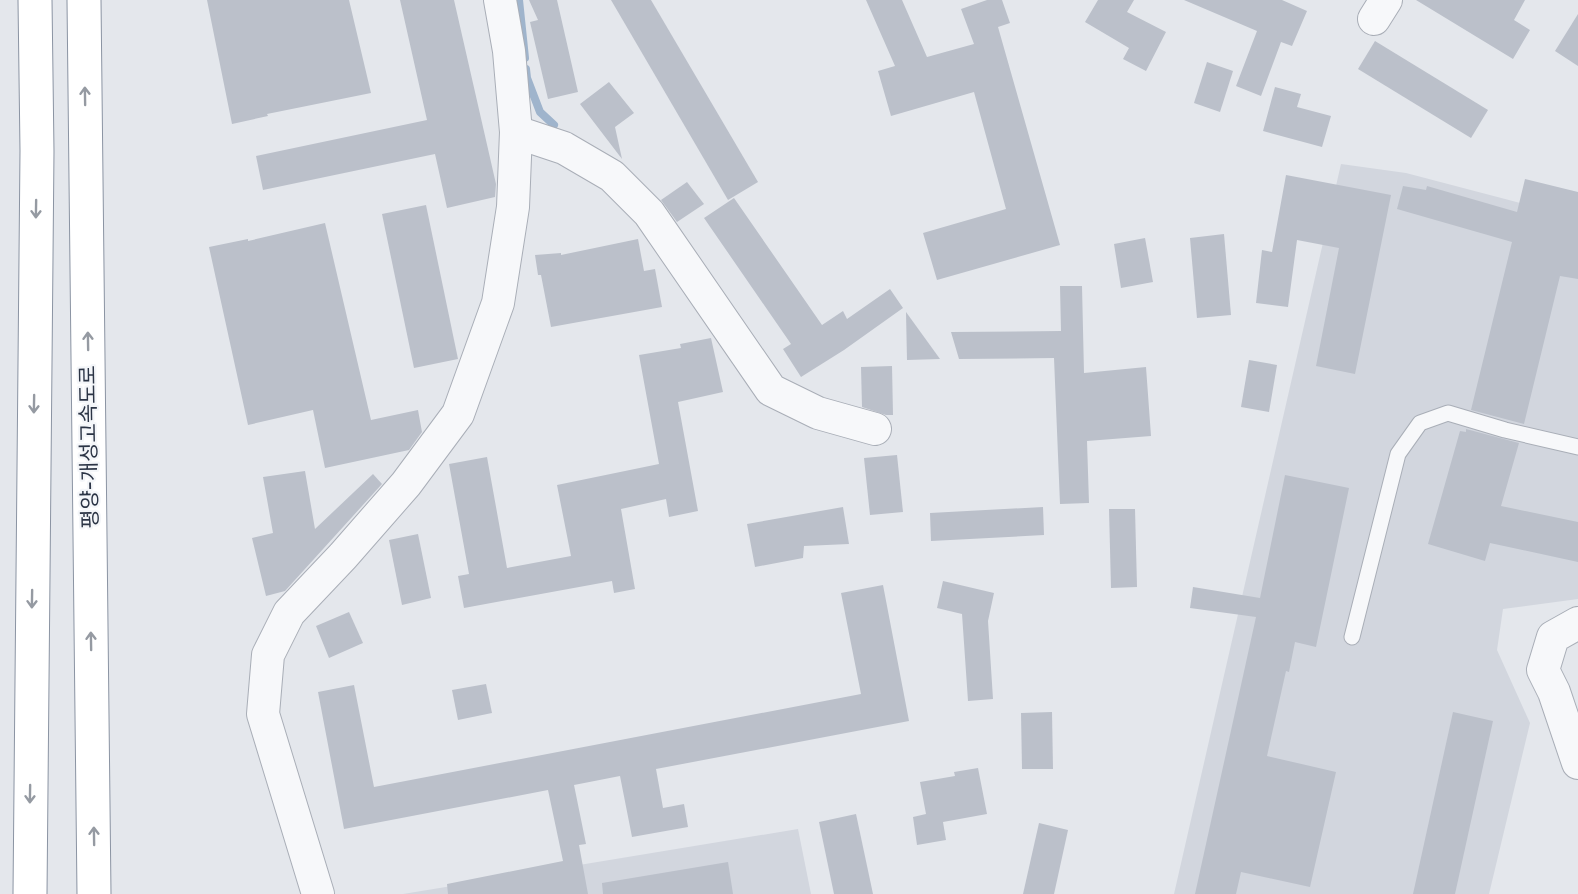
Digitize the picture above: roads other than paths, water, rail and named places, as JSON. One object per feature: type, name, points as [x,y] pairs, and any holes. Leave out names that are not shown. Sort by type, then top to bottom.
[{"type":"highway","points":[[26,888],[37,151],[35,0]]},
{"type":"highway","name":"평양-개성고속도로","points":[[84,0],[94,894]]},
{"type":"street","points":[[318,894],[262,714],[268,655],[289,613],[406,484],[458,414],[498,303],[513,207],[516,132],[509,51],[500,0]]},
{"type":"street","points":[[516,132],[564,148],[612,176],[648,213],[771,390],[818,413],[875,429]]},
{"type":"street","points":[[1578,623],[1553,637],[1543,669],[1554,693],[1578,763]]},
{"type":"lane","points":[[1352,636],[1398,454],[1420,423],[1448,413],[1504,430],[1578,447]]},
{"type":"waterway","points":[[519,0],[525,58]]},
{"type":"waterway","points":[[526,69],[527,78],[540,112],[554,125]]}]
